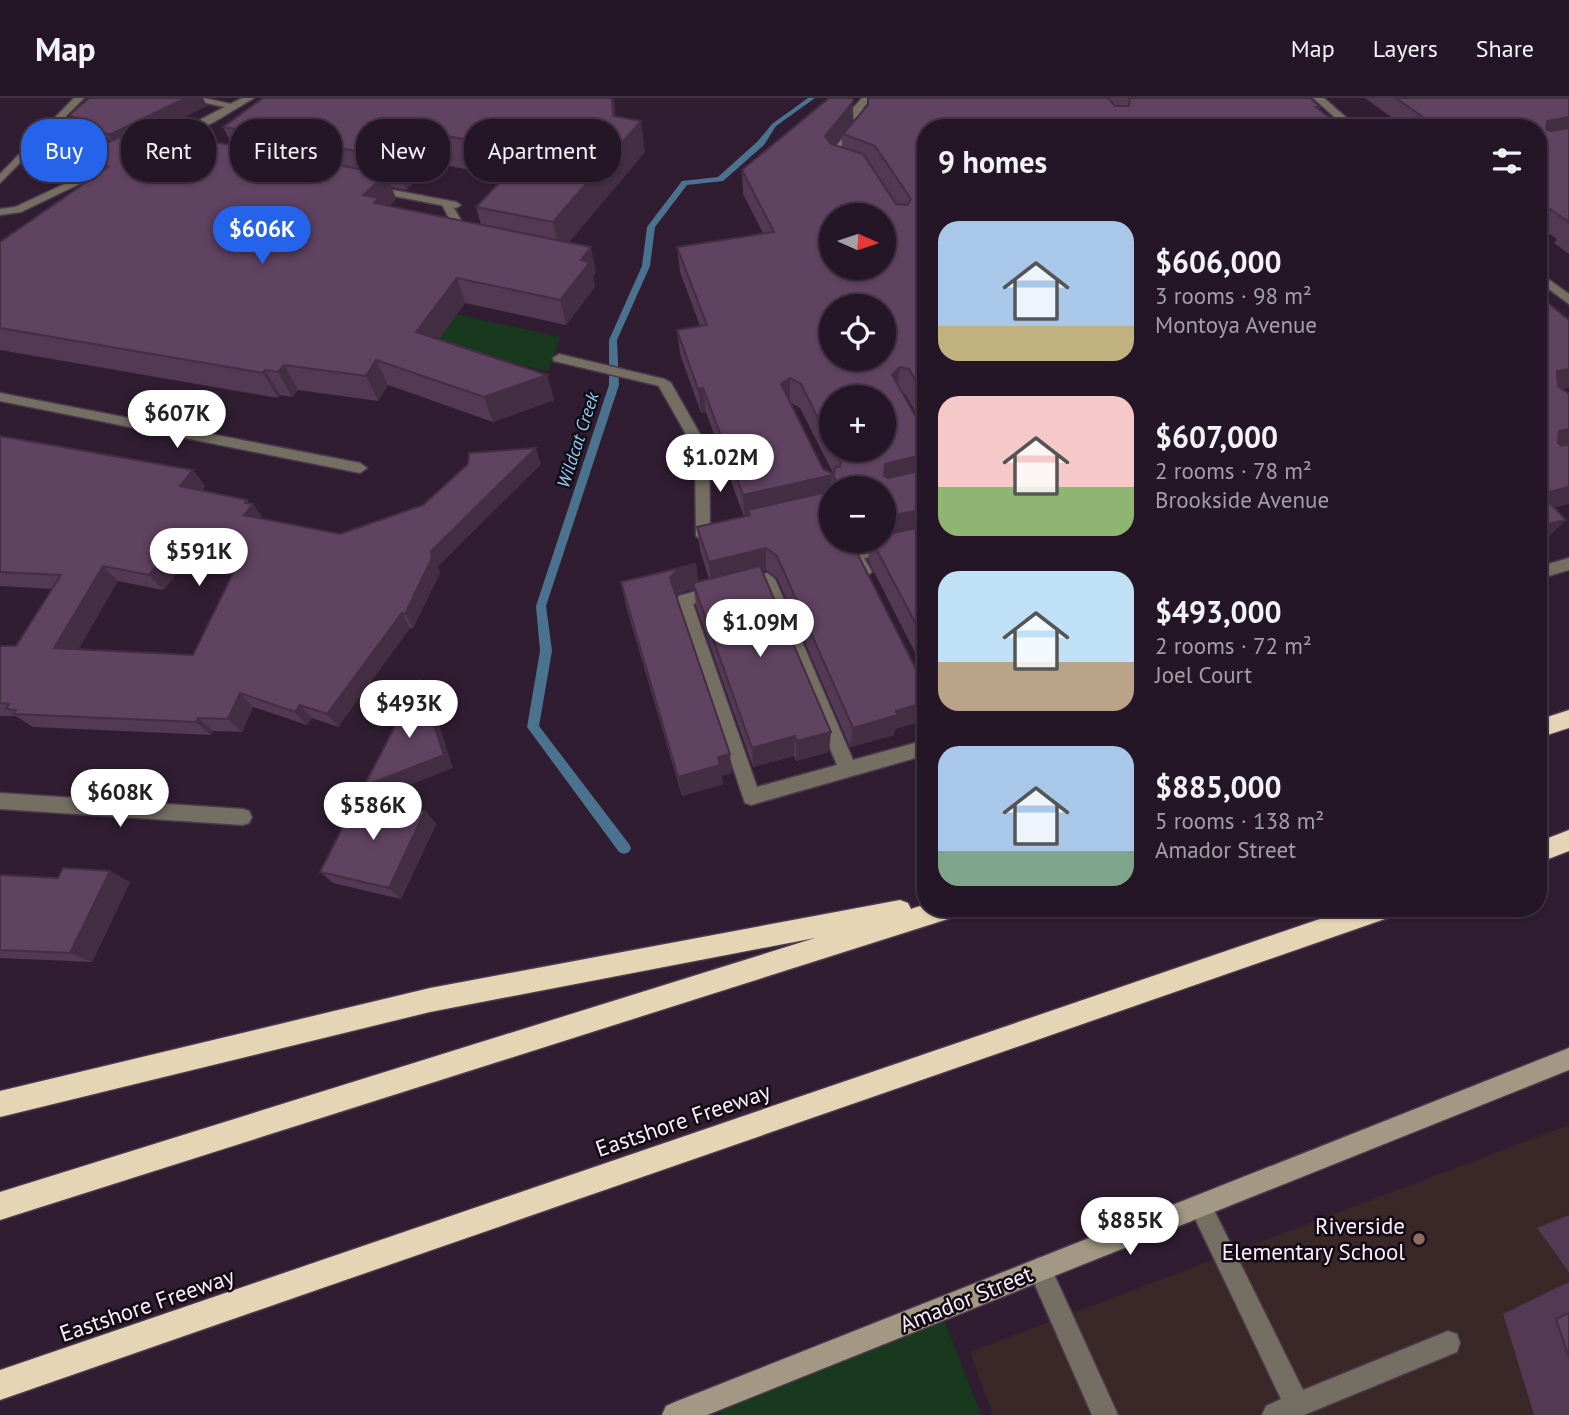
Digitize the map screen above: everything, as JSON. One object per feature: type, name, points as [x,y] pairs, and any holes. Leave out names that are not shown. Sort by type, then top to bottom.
[{"type":"highway","points":[[1547,726],[1569,719]]},
{"type":"highway","points":[[1547,849],[1569,840]]},
{"type":"highway","points":[[0,1104],[430,1000],[917,908]]},
{"type":"highway","points":[[0,1206],[919,917]]},
{"type":"highway","name":"Eastshore Freeway","points":[[0,1385],[1359,917]]},
{"type":"street","points":[[0,180],[79,98]]},
{"type":"street","points":[[186,98],[236,106]]},
{"type":"street","points":[[210,119],[249,98]]},
{"type":"street","points":[[848,168],[832,162],[831,159],[859,128],[858,108],[867,98]]},
{"type":"street","points":[[1318,98],[1342,119]]},
{"type":"street","points":[[0,212],[17,211],[121,162]]},
{"type":"street","points":[[364,187],[451,204],[463,239],[476,242]]},
{"type":"street","points":[[1547,282],[1569,300]]},
{"type":"street","points":[[559,358],[664,383],[702,450],[703,536],[729,530]]},
{"type":"street","points":[[0,397],[360,468]]},
{"type":"street","points":[[873,590],[855,554],[917,541]]},
{"type":"street","points":[[1547,570],[1569,564]]},
{"type":"street","points":[[848,769],[767,579],[684,600],[751,797],[917,750]]},
{"type":"street","points":[[0,802],[243,817]]},
{"type":"street","name":"Amador Street","points":[[676,1415],[1569,1059]]},
{"type":"street","points":[[1200,1206],[1286,1410],[1448,1343]]},
{"type":"street","points":[[1040,1269],[1105,1415]]},
{"type":"shaded area","name":"Riverside Elementary School","points":[[1569,1125],[1569,1415],[993,1415],[970,1352]]},
{"type":"green space","points":[[43,225],[561,337],[548,371],[0,252]]},
{"type":"green space","points":[[940,1309],[981,1415],[722,1415],[715,1399]]},
{"type":"building","points":[[89,98],[186,98],[142,119],[121,119],[121,129],[109,135],[107,119],[77,119],[69,115]]},
{"type":"building","points":[[263,98],[612,98],[613,116],[641,121],[621,144],[621,119],[464,119],[464,139],[450,137],[450,119],[356,119],[356,151],[342,148],[342,119],[234,119]]},
{"type":"building","points":[[829,98],[853,98],[853,102],[825,136],[831,144],[863,154],[895,203],[819,203],[819,280],[896,280],[896,204],[907,205],[911,199],[875,146],[843,134],[868,105],[868,98],[1108,98],[1115,106],[1129,106],[1129,98],[1310,98],[1321,107],[1316,107],[1331,119],[917,119],[917,383],[909,369],[900,367],[896,371],[892,375],[917,419],[917,456],[896,461],[896,385],[819,385],[819,420],[801,384],[790,378],[781,384],[823,469],[834,474],[835,467],[840,467],[840,462],[893,462],[885,464],[884,476],[819,476],[743,495],[703,388],[698,389],[677,330],[707,325],[677,247],[774,232],[742,170]]},
{"type":"building","points":[[1396,98],[1569,98],[1569,117],[1547,121],[1425,119]]},
{"type":"building","points":[[1569,128],[1569,222],[1547,207],[1547,130]]},
{"type":"building","points":[[121,136],[121,182],[216,182],[216,142],[230,145],[230,182],[342,182],[342,166],[356,168],[356,182],[378,182],[363,195],[379,198],[374,203],[591,247],[581,260],[590,262],[560,300],[457,278],[416,332],[547,375],[484,397],[376,360],[366,376],[284,365],[278,372],[265,370],[263,373],[0,328],[0,242],[86,182],[107,182],[107,143]]},
{"type":"building","points":[[500,182],[588,182],[553,222],[476,207]]},
{"type":"building","points":[[1547,302],[1569,320],[1569,369],[1557,371],[1558,386],[1569,394],[1569,429],[1559,431],[1558,443],[1562,446],[1569,444],[1569,487],[1547,492]]},
{"type":"building","points":[[0,436],[193,470],[180,486],[247,500],[245,503],[253,504],[244,515],[340,534],[423,505],[468,464],[469,453],[536,448],[431,551],[432,558],[405,614],[402,613],[327,714],[300,705],[295,712],[240,693],[228,719],[198,718],[196,722],[14,714],[16,710],[6,709],[9,704],[0,703],[0,646],[16,646],[61,575],[0,572]],"holes":[[[170,549],[238,563],[193,655],[54,648],[103,566],[149,575]]]},
{"type":"building","points":[[917,471],[917,511],[896,515],[896,476]]},
{"type":"building","points":[[819,494],[819,553],[857,553],[917,671],[917,705],[896,711],[898,715],[853,728],[777,556],[766,548],[709,562],[697,527],[750,515],[748,510]]},
{"type":"building","points":[[1547,500],[1566,520],[1547,524]]},
{"type":"building","points":[[917,528],[917,626],[878,553],[896,553],[896,532]]},
{"type":"building","points":[[760,566],[831,732],[797,741],[795,736],[752,748],[693,583]]},
{"type":"building","points":[[679,568],[670,578],[730,754],[718,757],[720,765],[678,777],[621,582]]},
{"type":"building","points":[[419,680],[444,755],[364,786]]},
{"type":"building","points":[[358,797],[425,811],[389,888],[320,872]]},
{"type":"building","points":[[63,868],[110,871],[70,953],[0,950],[0,875],[58,878]]},
{"type":"building","points":[[1569,1313],[1569,1358],[1556,1319]]},
{"type":"waterway","name":"Wildcat Creek","points":[[624,848],[533,727],[546,651],[541,606],[614,385],[613,340],[646,266],[651,227],[685,183],[720,179],[761,143],[774,125],[812,98]]},
{"type":"place","name":"Riverside Elementary School","points":[[1419,1239]]}]
